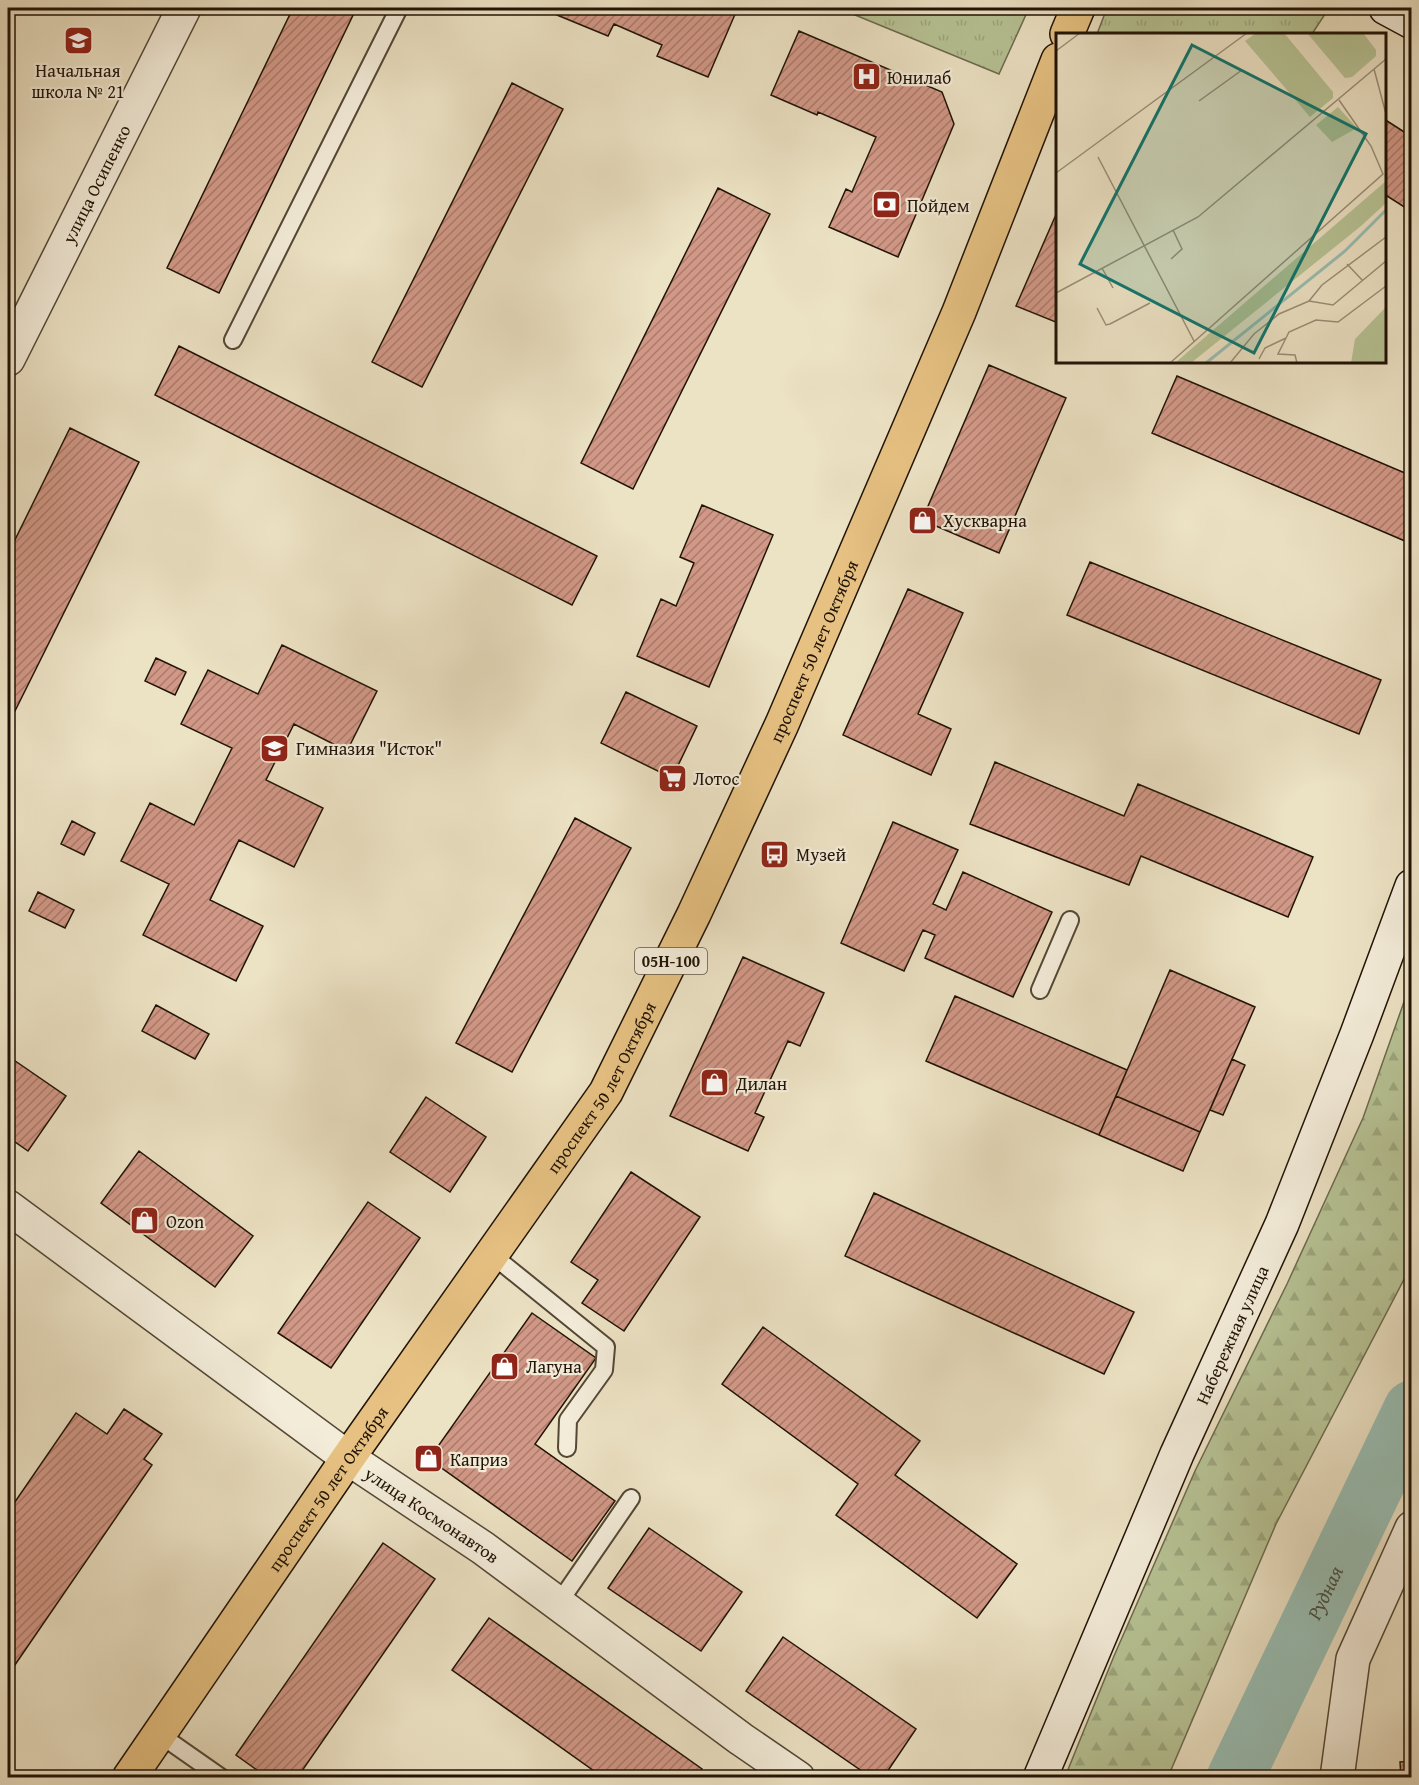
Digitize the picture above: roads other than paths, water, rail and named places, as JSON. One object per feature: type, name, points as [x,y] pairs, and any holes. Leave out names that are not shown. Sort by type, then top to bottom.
[{"type":"main road","points":[[1067,33],[1078,8]]},
{"type":"main road","name":"проспект 50 лет Октября","points":[[129,1778],[348,1458],[606,1092],[694,914],[782,724],[959,312],[1056,65]]},
{"type":"street","name":"улица Осипенко","points":[[8,359],[184,8]]},
{"type":"street","points":[[1386,8],[1412,22]]},
{"type":"street","name":"Набережная улица","points":[[1040,1778],[1177,1454],[1282,1224],[1412,886]]},
{"type":"street","name":"улица Космонавтов","points":[[8,1207],[348,1458],[483,1548],[741,1739],[798,1778]]},
{"type":"street","points":[[1337,1778],[1353,1659],[1412,1528]]},
{"type":"lane","points":[[233,340],[399,8]]},
{"type":"lane","points":[[1040,990],[1070,920]]},
{"type":"lane","points":[[491,1254],[606,1347],[604,1370],[568,1420],[567,1448]]},
{"type":"lane","points":[[558,1604],[631,1498]]},
{"type":"lane","points":[[159,1734],[222,1778]]},
{"type":"waterway","name":"Рудная","points":[[1235,1778],[1412,1409]]},
{"type":"place","name":"Начальная школа № 21","points":[[78,41]]},
{"type":"place","name":"Юнилаб","points":[[866,77]]},
{"type":"place","name":"Пойдем","points":[[886,205]]},
{"type":"place","name":"Хускварна","points":[[922,520]]},
{"type":"place","name":"Гимназия \"Исток\"","points":[[275,748]]},
{"type":"place","name":"Лотос","points":[[672,778]]},
{"type":"place","name":"Музей","points":[[775,854]]},
{"type":"place","name":"Дилан","points":[[715,1083]]},
{"type":"place","name":"Ozon","points":[[145,1221]]},
{"type":"place","name":"Лагуна","points":[[505,1366]]},
{"type":"place","name":"Каприз","points":[[429,1459]]}]
